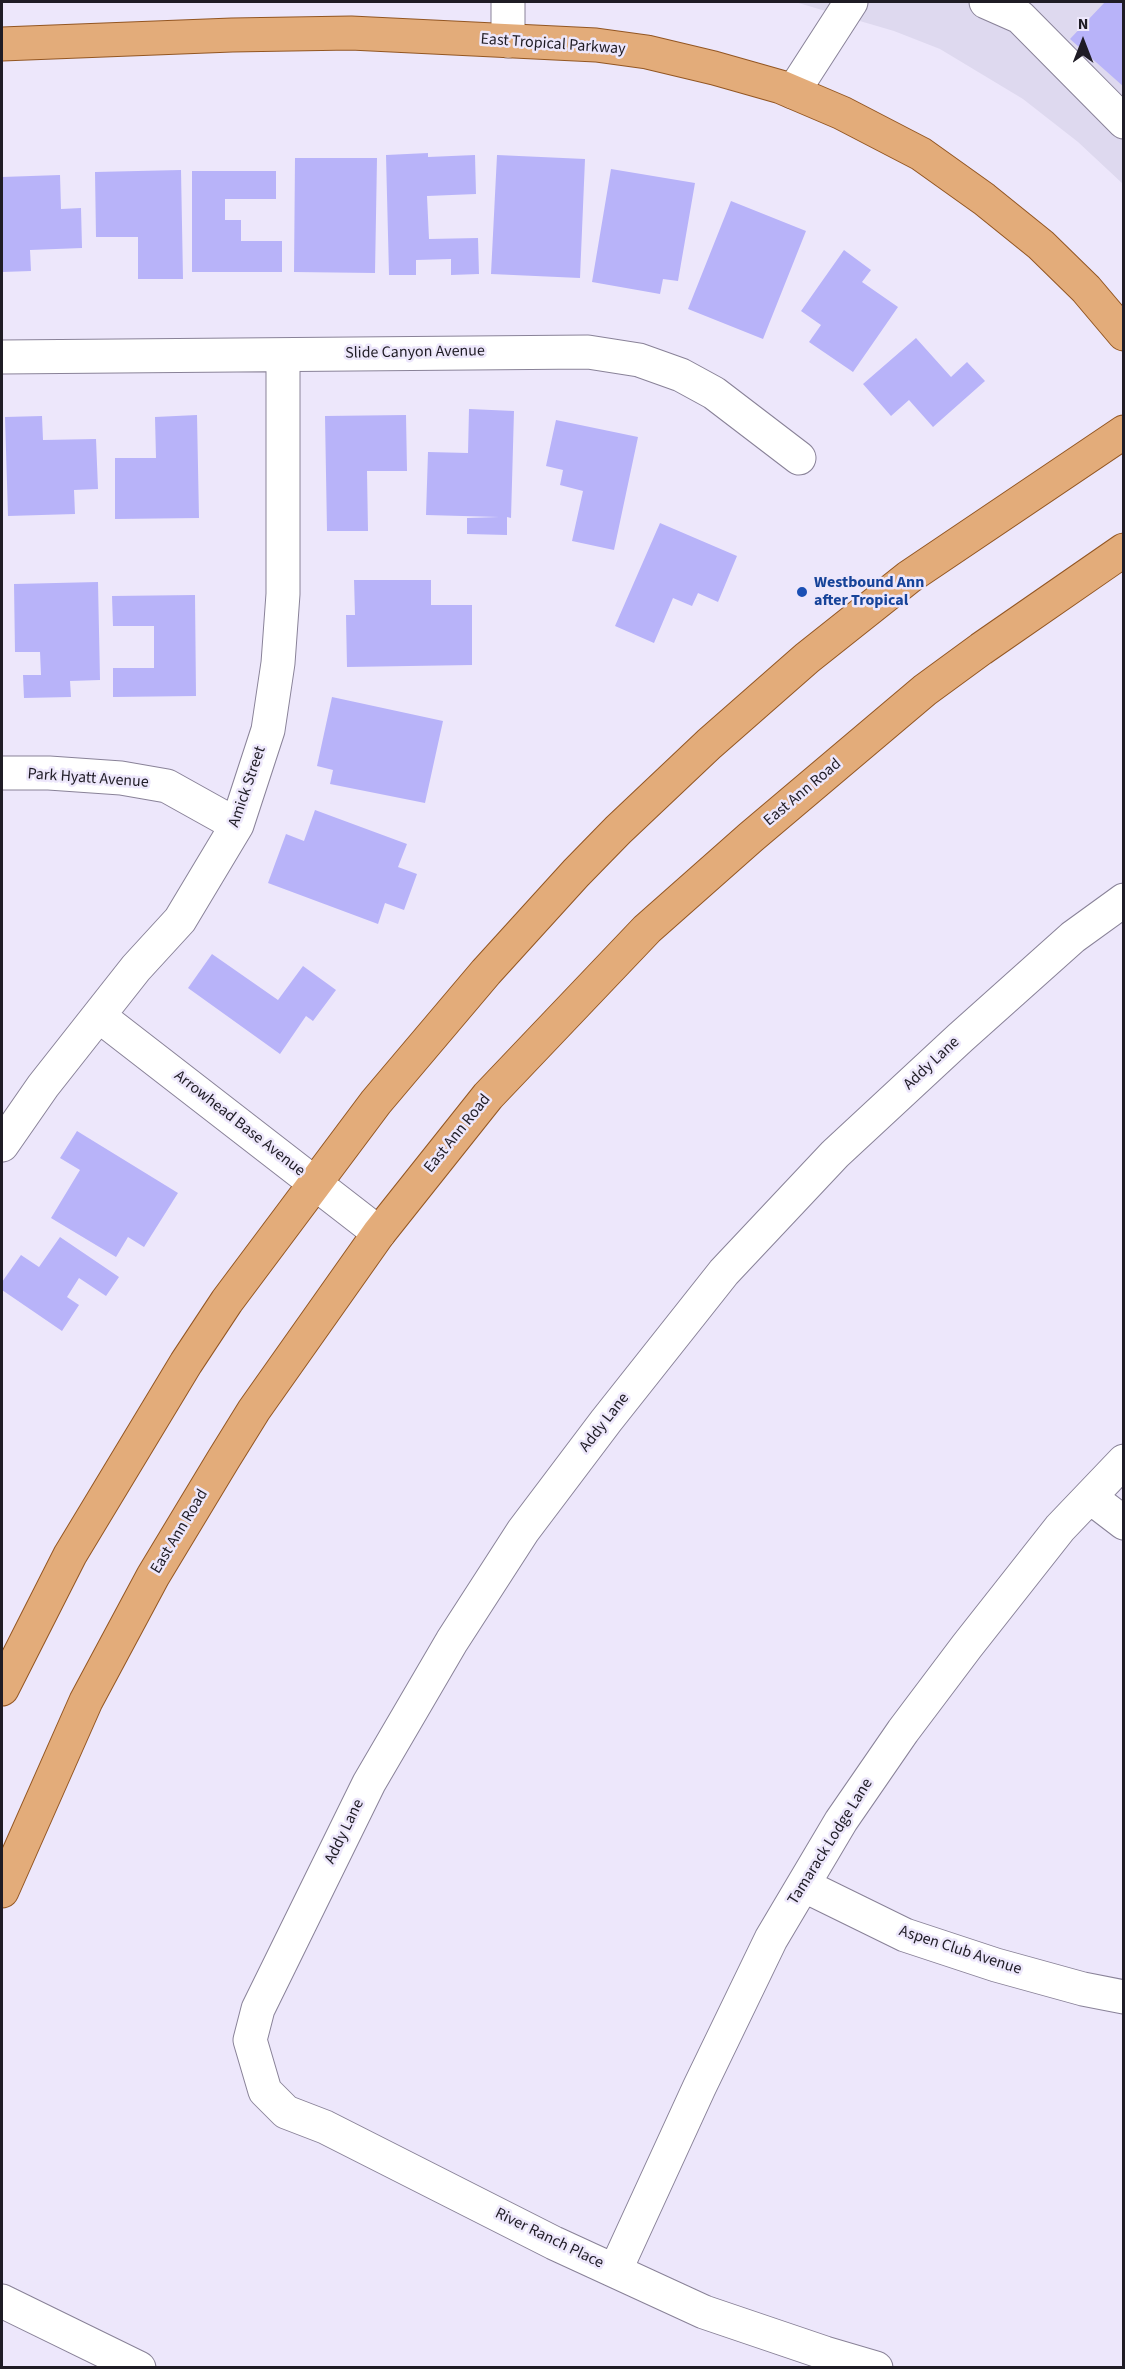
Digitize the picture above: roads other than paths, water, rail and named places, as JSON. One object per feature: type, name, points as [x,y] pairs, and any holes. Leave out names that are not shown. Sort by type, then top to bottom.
[{"type":"main road","name":"East Tropical Parkway","points":[[2,44],[351,33],[596,45],[647,52],[714,68],[793,92],[842,113],[921,154],[984,199],[1041,245],[1086,289],[1124,334]]},
{"type":"main road","points":[[2,1689],[49,1593],[116,1477],[221,1310],[376,1102],[514,940],[576,873],[701,752],[807,658],[909,578],[1124,432]]},
{"type":"main road","name":"East Ann Road","points":[[2,1892],[86,1701],[153,1576],[254,1410],[379,1233],[488,1096],[647,929],[695,885],[925,690],[1124,550]]},
{"type":"street","points":[[508,2],[508,41]]},
{"type":"street","points":[[793,92],[851,2]]},
{"type":"street","points":[[986,2],[1020,17],[1124,122]]},
{"type":"street","name":"Slide Canyon Avenue","points":[[2,357],[588,352],[639,360],[681,375],[714,393],[799,458]]},
{"type":"street","name":"Amick Street","points":[[2,1145],[43,1086],[136,968],[180,920],[237,825],[268,729],[278,663],[283,594],[283,355]]},
{"type":"street","name":"Park Hyatt Avenue","points":[[2,773],[49,773],[121,778],[167,786],[237,825]]},
{"type":"street","name":"Addy Lane","points":[[255,2063],[250,2040],[258,2009],[369,1783],[452,1641],[523,1531],[724,1272],[836,1154],[960,1038],[1073,937],[1124,900]]},
{"type":"street","name":"Arrowhead Base Avenue","points":[[99,1016],[379,1233]]},
{"type":"street","name":"Tamarack Lodge Lane","points":[[615,2271],[771,1939],[841,1821],[903,1731],[1053,1537],[1124,1461]]},
{"type":"street","points":[[1090,1497],[1124,1523]]},
{"type":"street","name":"Aspen Club Avenue","points":[[803,1885],[905,1935],[996,1965],[1083,1989],[1124,1997]]},
{"type":"street","name":"River Ranch Place","points":[[255,2063],[265,2091],[286,2112],[325,2127],[554,2243],[704,2312],[825,2353],[876,2367]]},
{"type":"street","points":[[2,2301],[139,2367]]},
{"type":"place","name":"Westbound Ann after Tropical","points":[[802,592]]}]
